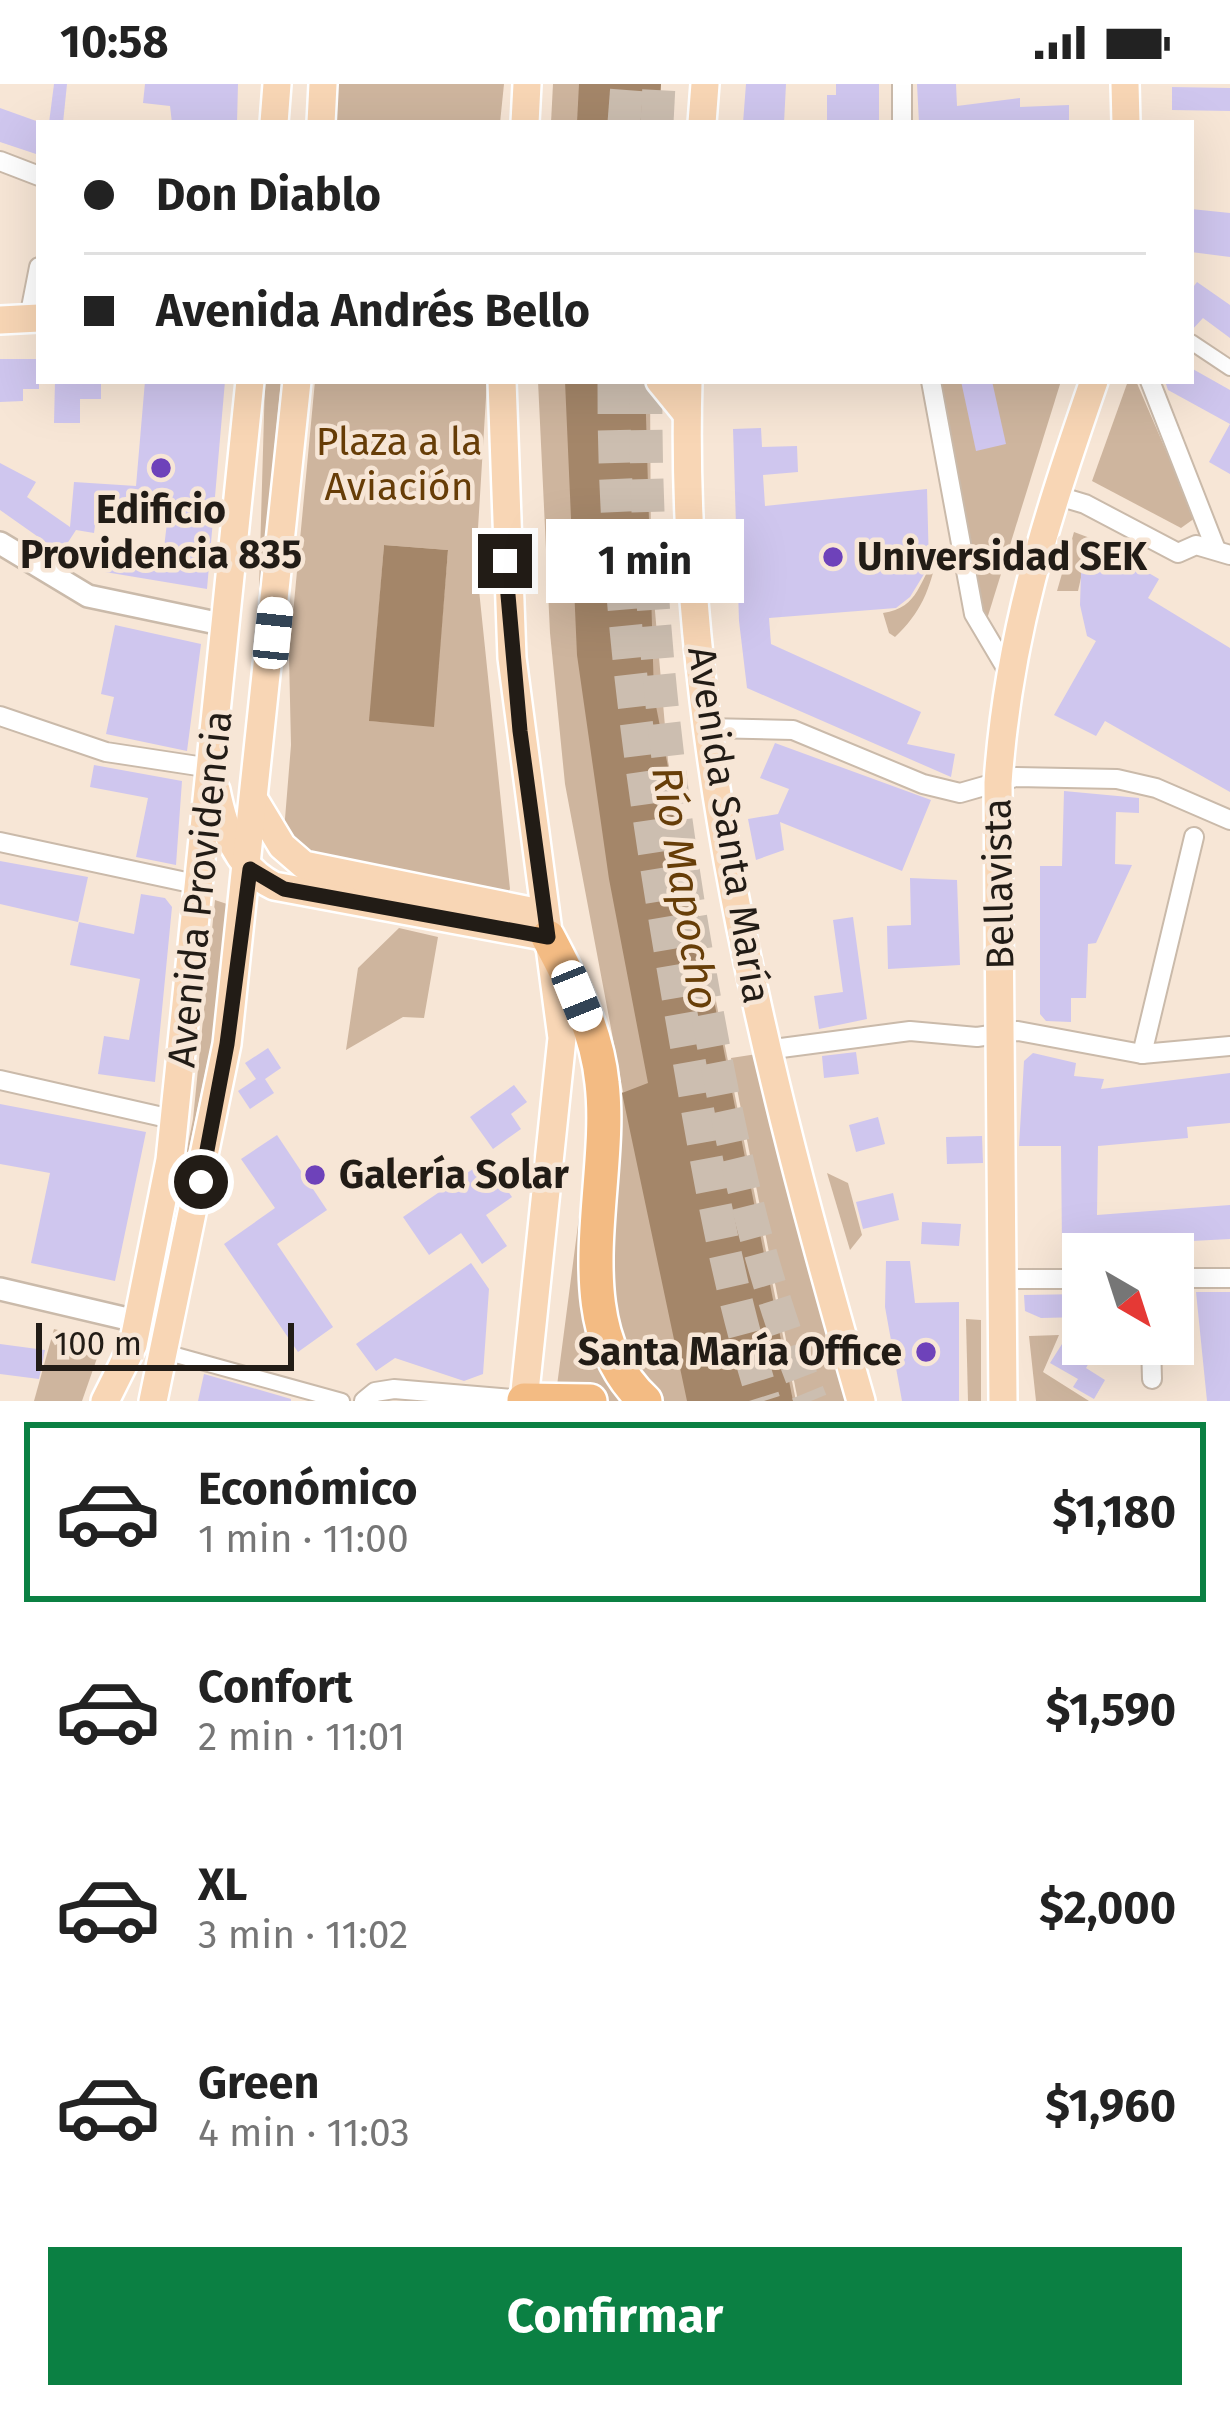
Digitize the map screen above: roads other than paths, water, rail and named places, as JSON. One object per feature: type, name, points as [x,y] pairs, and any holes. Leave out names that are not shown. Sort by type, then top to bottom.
[{"type":"highway","points":[[547,926],[587,1021],[602,1082],[599,1291],[604,1337],[621,1376],[645,1401]]},
{"type":"highway","points":[[524,1400],[590,1401]]},
{"type":"main road","points":[[274,120],[277,84]]},
{"type":"main road","points":[[321,120],[323,84]]},
{"type":"main road","points":[[525,120],[527,84]]},
{"type":"main road","points":[[702,120],[705,84]]},
{"type":"main road","points":[[1126,84],[1126,120]]},
{"type":"main road","points":[[0,320],[34,319]]},
{"type":"main road","name":"Avenida Providencia","points":[[105,1401],[138,1322],[176,1120],[250,384]]},
{"type":"main road","name":"Avenida Providencia","points":[[153,1401],[227,1044],[250,869],[297,384]]},
{"type":"main road","points":[[502,384],[512,658],[562,1063],[524,1400]]},
{"type":"main road","points":[[662,384],[687,414]]},
{"type":"main road","name":"Avenida Santa María","points":[[688,384],[706,728],[730,875],[766,1050],[860,1401]]},
{"type":"main road","name":"Bellavista","points":[[1003,1401],[998,783],[1019,611],[1093,384]]},
{"type":"main road","points":[[211,768],[225,829],[250,869],[284,889],[547,926]]},
{"type":"main road","points":[[256,803],[282,846],[304,865],[547,926]]},
{"type":"street","points":[[902,84],[902,120]]},
{"type":"street","points":[[0,161],[36,175]]},
{"type":"street","points":[[1194,344],[1230,368]]},
{"type":"street","points":[[932,384],[974,614],[1009,673]]},
{"type":"street","points":[[1151,384],[1222,551]]},
{"type":"street","points":[[1055,495],[1085,504],[1178,553],[1196,545],[1222,551]]},
{"type":"street","points":[[0,543],[88,596],[226,625]]},
{"type":"street","points":[[0,716],[106,752],[211,768]]},
{"type":"street","points":[[706,728],[793,730],[922,784],[960,793],[1022,776],[1117,779],[1156,788],[1230,820]]},
{"type":"street","points":[[1142,1054],[1194,836]]},
{"type":"street","points":[[0,842],[200,885]]},
{"type":"street","points":[[766,1050],[893,1032],[1018,1031],[1142,1054],[1230,1046]]},
{"type":"street","points":[[0,1080],[176,1120]]},
{"type":"street","points":[[1194,1278],[1230,1278]]},
{"type":"street","points":[[1002,1279],[1062,1279]]},
{"type":"street","points":[[0,1289],[138,1322],[167,1341],[341,1401]]},
{"type":"street","points":[[1152,1365],[1152,1379]]},
{"type":"street","points":[[364,1401],[375,1392],[394,1389],[524,1400]]},
{"type":"water","points":[[579,84],[661,84],[658,120],[577,120]]},
{"type":"water","name":"Río Mapocho","points":[[565,384],[645,384],[654,696],[793,1401],[687,1401],[622,1093],[648,1083],[609,879],[577,655]]},
{"type":"water","points":[[384,545],[448,550],[434,727],[369,721]]},
{"type":"tunnel","points":[[624,120],[627,84]]},
{"type":"tunnel","points":[[657,120],[659,84]]},
{"type":"tunnel","points":[[614,384],[625,618],[654,852],[715,1206],[764,1401]]},
{"type":"tunnel","points":[[646,384],[654,617],[692,928],[748,1206],[811,1401]]},
{"type":"place","name":"Edificio Providencia 835","points":[[161,468]]},
{"type":"place","name":"Universidad SEK","points":[[833,557]]},
{"type":"place","name":"Galería Solar","points":[[315,1175]]},
{"type":"place","name":"Santa María Office","points":[[926,1352]]},
{"type":"park label","name":"Plaza a la Aviación","points":[[399,464]]}]
